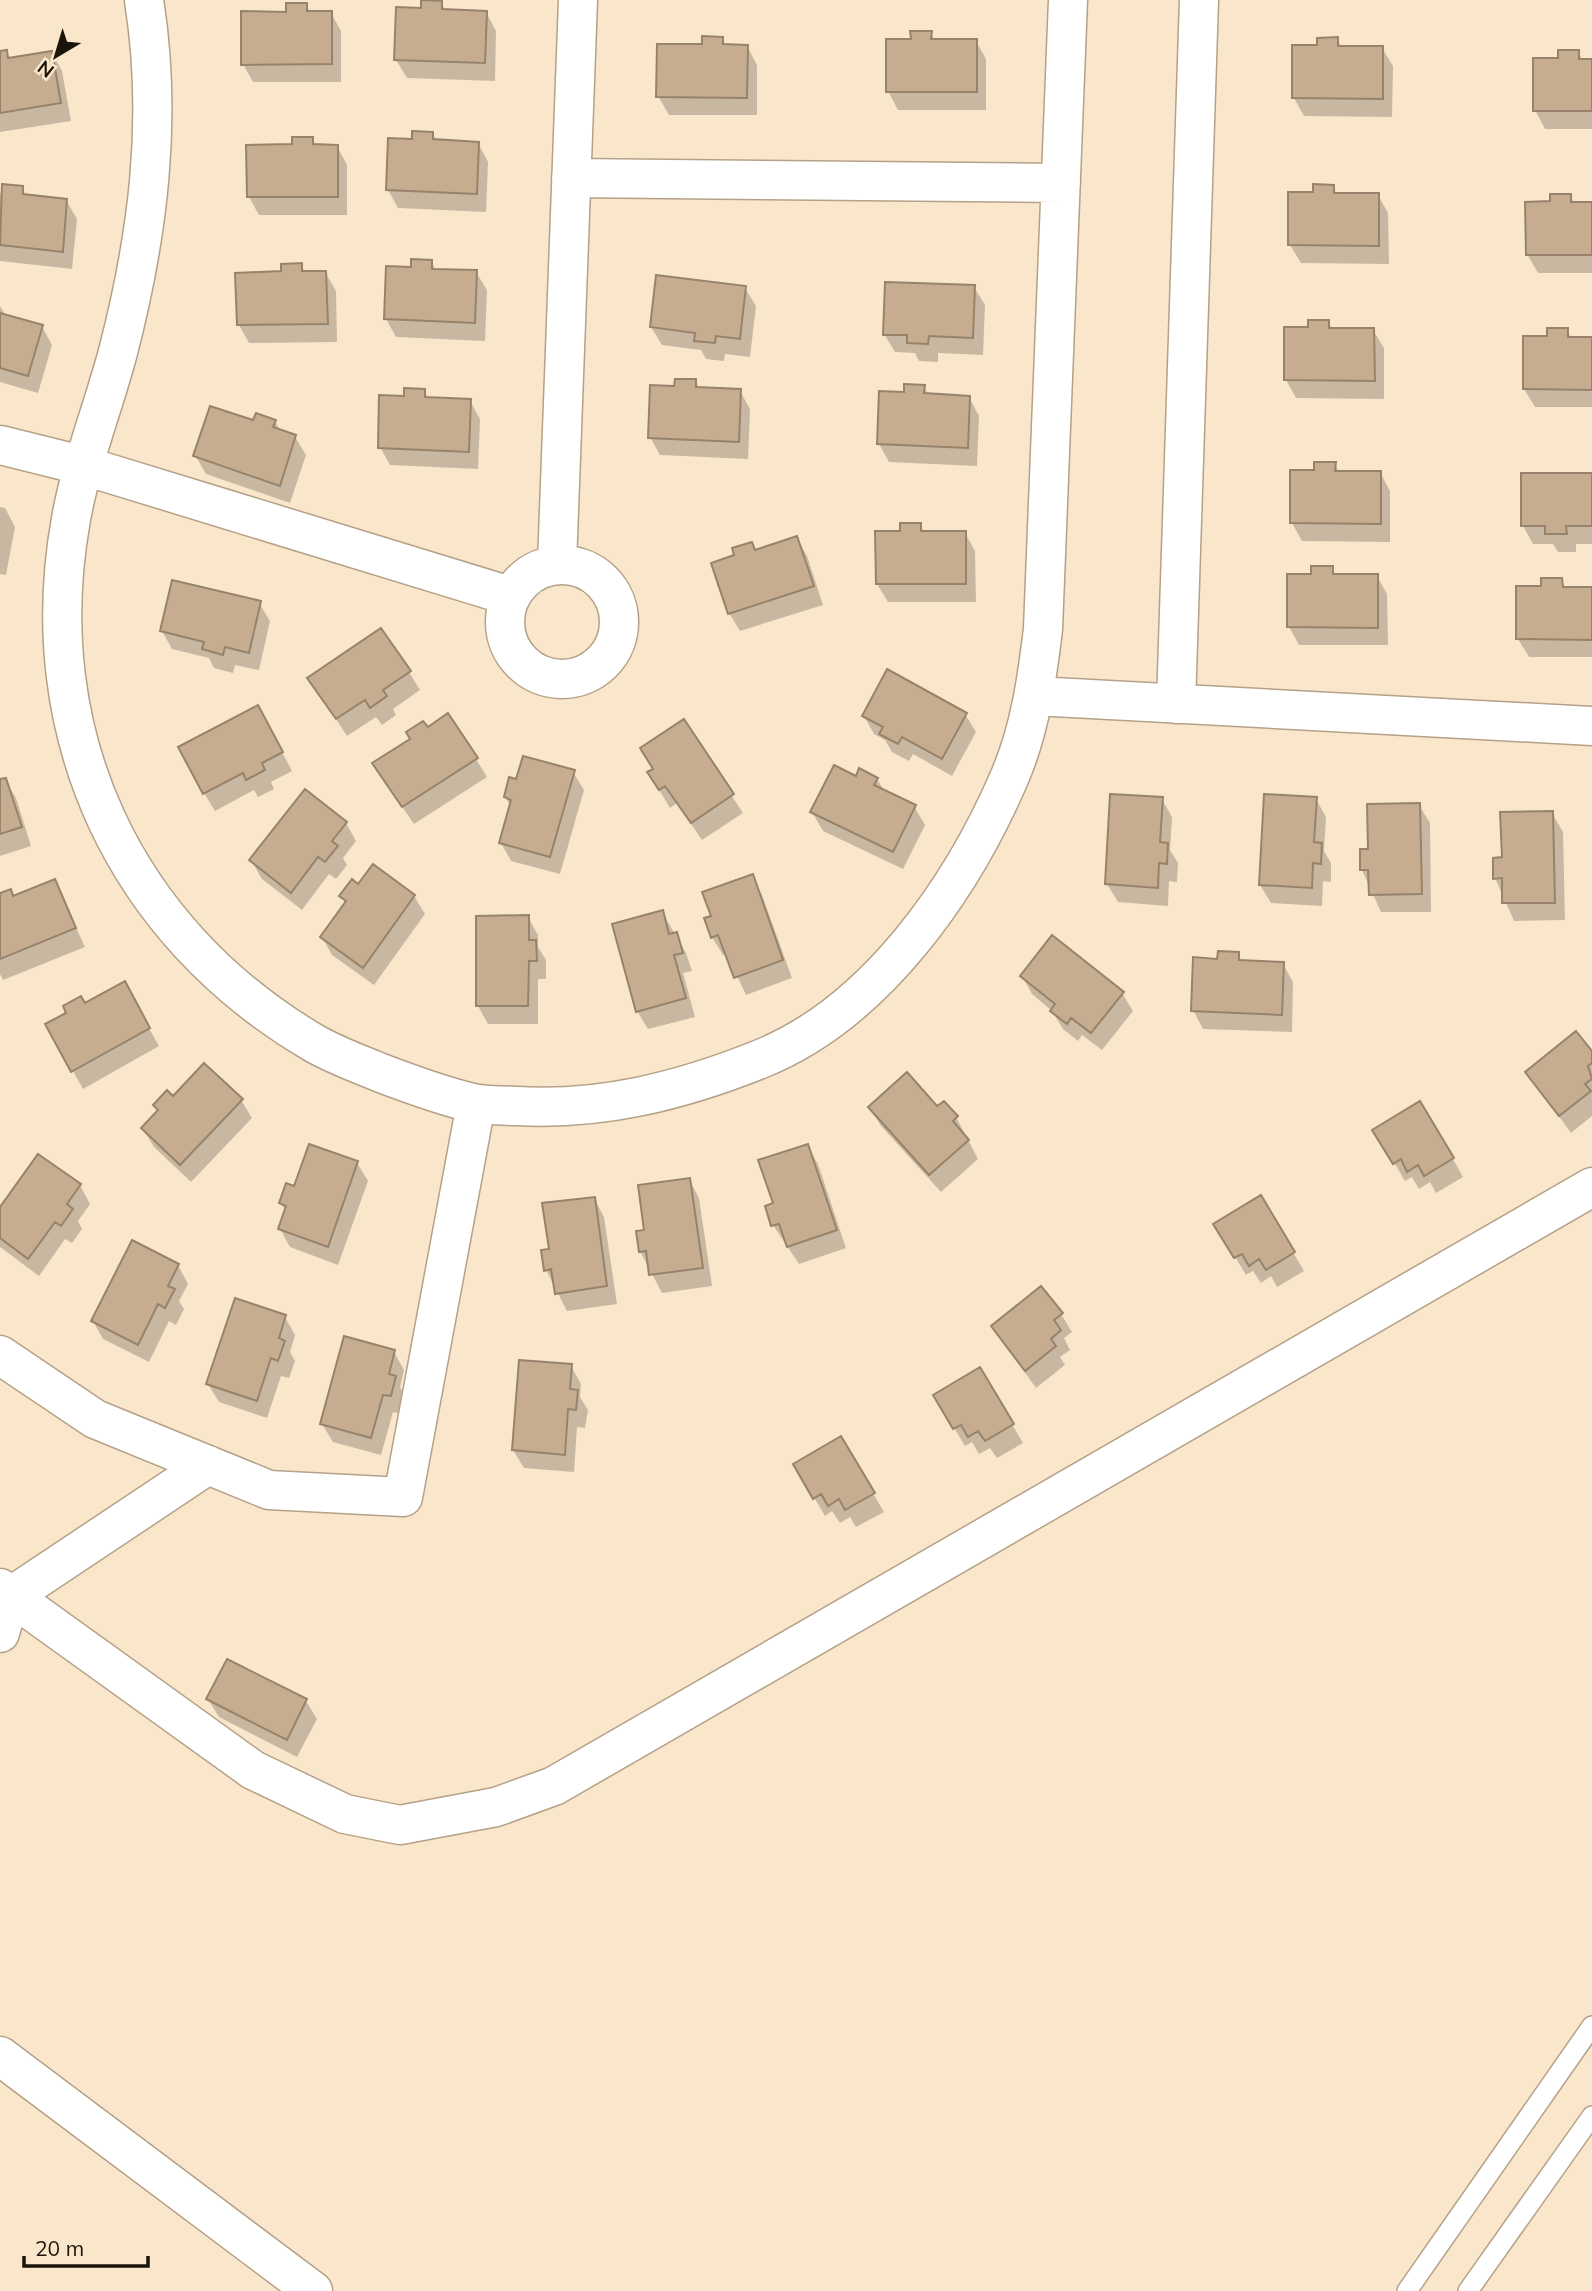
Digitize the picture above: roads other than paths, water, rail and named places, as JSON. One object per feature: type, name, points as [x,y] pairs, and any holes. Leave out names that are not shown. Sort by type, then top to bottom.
[{"type":"street","points":[[144,0],[154,87],[153,170],[139,260],[118,353],[71,517],[64,579],[65,671],[83,761],[118,846],[158,909],[208,966],[266,1014],[331,1053],[401,1081],[476,1104],[548,1108],[625,1101],[697,1084],[767,1057],[835,1015],[889,967],[939,906],[977,842],[1011,773],[1035,696],[1043,629],[1068,0]]},
{"type":"street","points":[[557,564],[578,0]]},
{"type":"street","points":[[1176,704],[1199,0]]},
{"type":"street","points":[[571,178],[1061,183]]},
{"type":"street","points":[[0,445],[85,466],[510,596]]},
{"type":"street","points":[[557,564],[576,566],[594,574],[608,587],[616,603],[620,621],[617,639],[609,655],[596,668],[580,677],[544,677],[526,667],[513,652],[506,634],[505,614],[510,596],[522,580],[538,569],[557,564]]},
{"type":"street","points":[[1035,696],[1592,726]]},
{"type":"street","points":[[0,1355],[95,1419],[269,1490],[403,1497],[476,1104]]},
{"type":"street","points":[[5,1593],[253,1770],[345,1814],[400,1825],[496,1807],[565,1780],[1592,1187]]},
{"type":"street","points":[[5,1593],[208,1465]]},
{"type":"street","points":[[0,1633],[5,1593]]},
{"type":"street","points":[[0,2056],[313,2291]]},
{"type":"lane","points":[[1407,2291],[1592,2026]]},
{"type":"lane","points":[[1468,2291],[1592,2116]]}]
